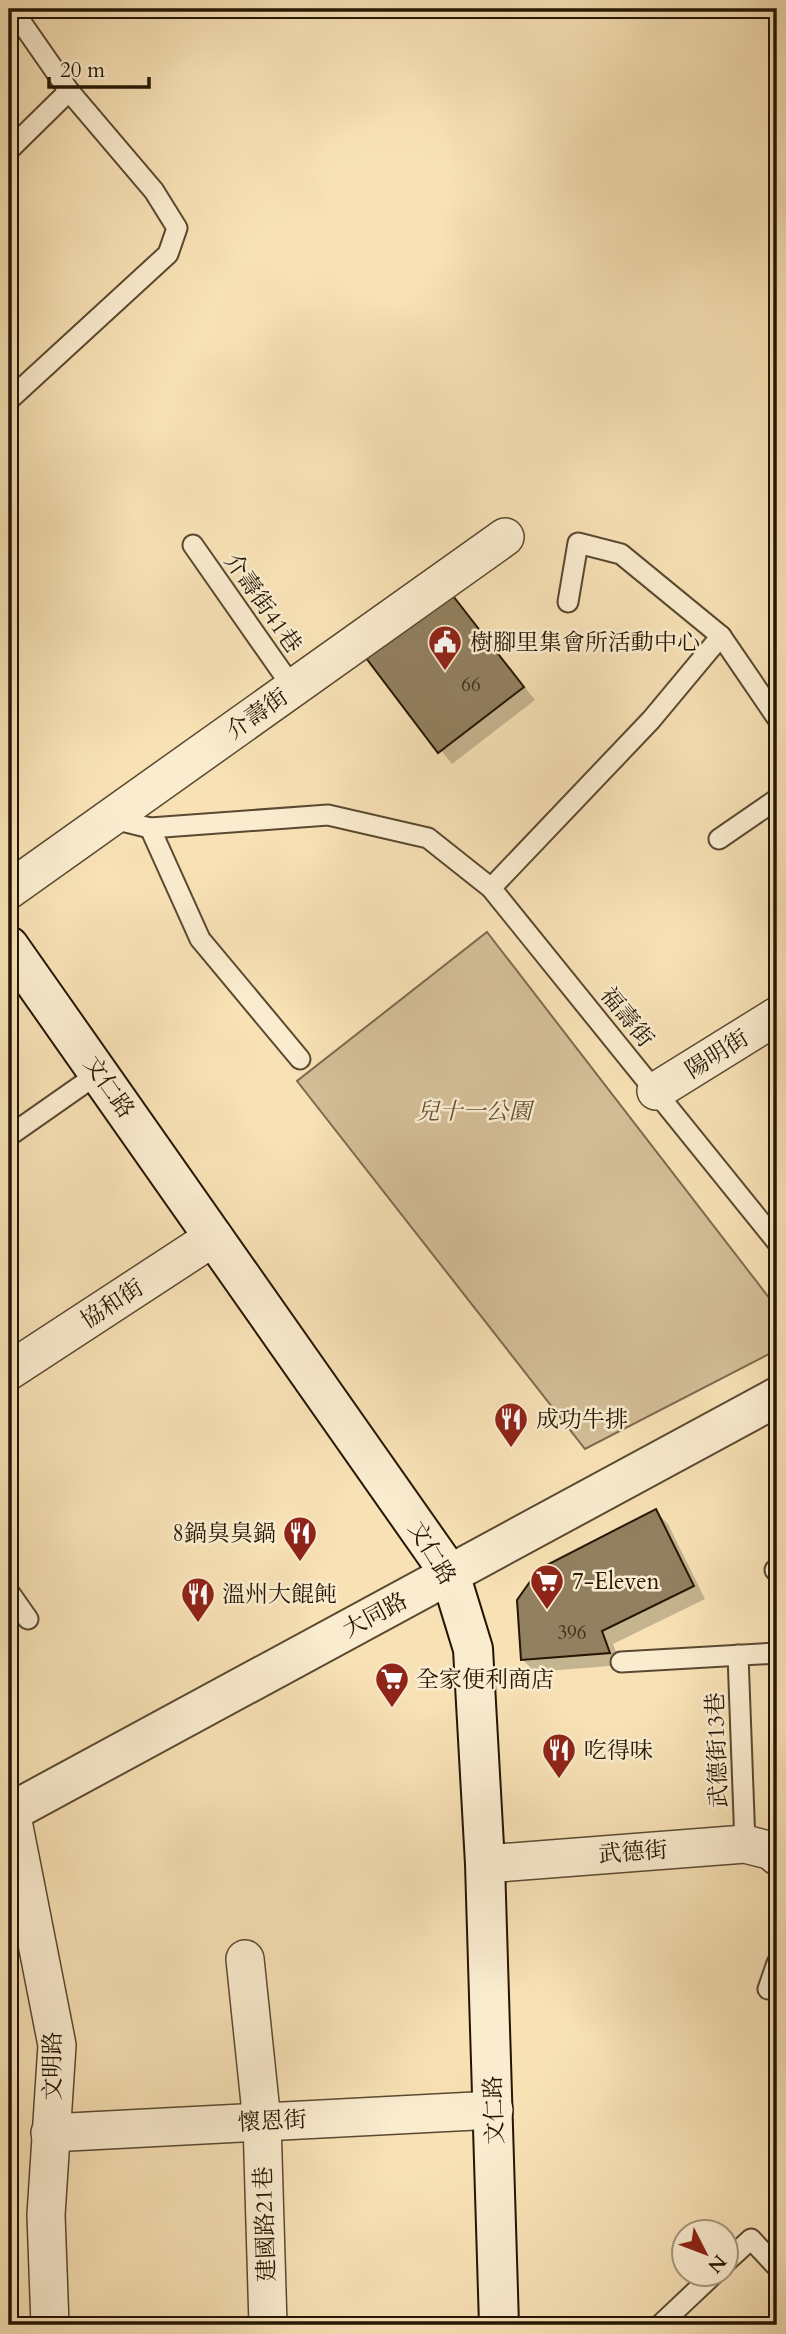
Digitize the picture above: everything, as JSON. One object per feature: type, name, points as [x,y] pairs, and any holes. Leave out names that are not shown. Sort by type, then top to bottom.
[{"type":"main road","name":"文仁路","points":[[9,946],[450,1574],[472,1649],[485,1864],[499,2325]]},
{"type":"main road","name":"大同路","points":[[10,1812],[777,1397]]},
{"type":"street","name":"介壽街","points":[[9,890],[506,537]]},
{"type":"street","name":"陽明街","points":[[656,1091],[777,1016]]},
{"type":"street","name":"協和街","points":[[9,1371],[214,1237]]},
{"type":"street","name":"文明路","points":[[10,1812],[57,2045],[46,2215],[50,2325]]},
{"type":"street","name":"武德街","points":[[485,1864],[761,1850]]},
{"type":"street","name":"建國路21巷","points":[[245,1959],[262,2122],[268,2325]]},
{"type":"street","name":"懷恩街","points":[[50,2133],[494,2110]]},
{"type":"lane","points":[[9,400],[168,254],[177,228],[155,191],[69,91],[12,9]]},
{"type":"lane","points":[[9,150],[69,91]]},
{"type":"lane","points":[[568,602],[578,543],[621,554],[721,636],[777,718]]},
{"type":"lane","name":"介壽街41巷","points":[[193,545],[293,688]]},
{"type":"lane","points":[[491,888],[651,720],[721,636]]},
{"type":"lane","points":[[719,839],[777,799]]},
{"type":"lane","name":"福壽街","points":[[110,818],[150,828],[328,815],[428,838],[491,888],[777,1242]]},
{"type":"lane","points":[[150,828],[200,939],[300,1059]]},
{"type":"lane","points":[[9,1136],[99,1073]]},
{"type":"lane","points":[[9,1592],[28,1619]]},
{"type":"lane","points":[[621,1662],[777,1653]]},
{"type":"lane","name":"武德街13巷","points":[[738,1655],[761,1850]]},
{"type":"lane","points":[[768,1989],[777,1963]]},
{"type":"lane","points":[[740,2249],[751,2239],[777,2267]]},
{"type":"lane","points":[[660,2325],[699,2288]]},
{"type":"green space","name":"兒十一公園","points":[[487,932],[777,1308],[777,1350],[585,1449],[297,1081]]},
{"type":"building","name":"樹腳里集會所活動中心","points":[[450,592],[524,687],[438,753],[366,658]]},
{"type":"building","points":[[656,1509],[694,1586],[602,1631],[610,1653],[521,1660],[517,1600],[539,1569]]},
{"type":"place","name":"樹腳里集會所活動中心","points":[[445,672]]},
{"type":"place","name":"成功牛排","points":[[511,1449]]},
{"type":"place","name":"8鍋臭臭鍋","points":[[300,1563]]},
{"type":"place","name":"7-Eleven","points":[[547,1611]]},
{"type":"place","name":"溫州大餛飩","points":[[198,1624]]},
{"type":"place","name":"全家便利商店","points":[[392,1709]]},
{"type":"place","name":"吃得味","points":[[559,1780]]}]
